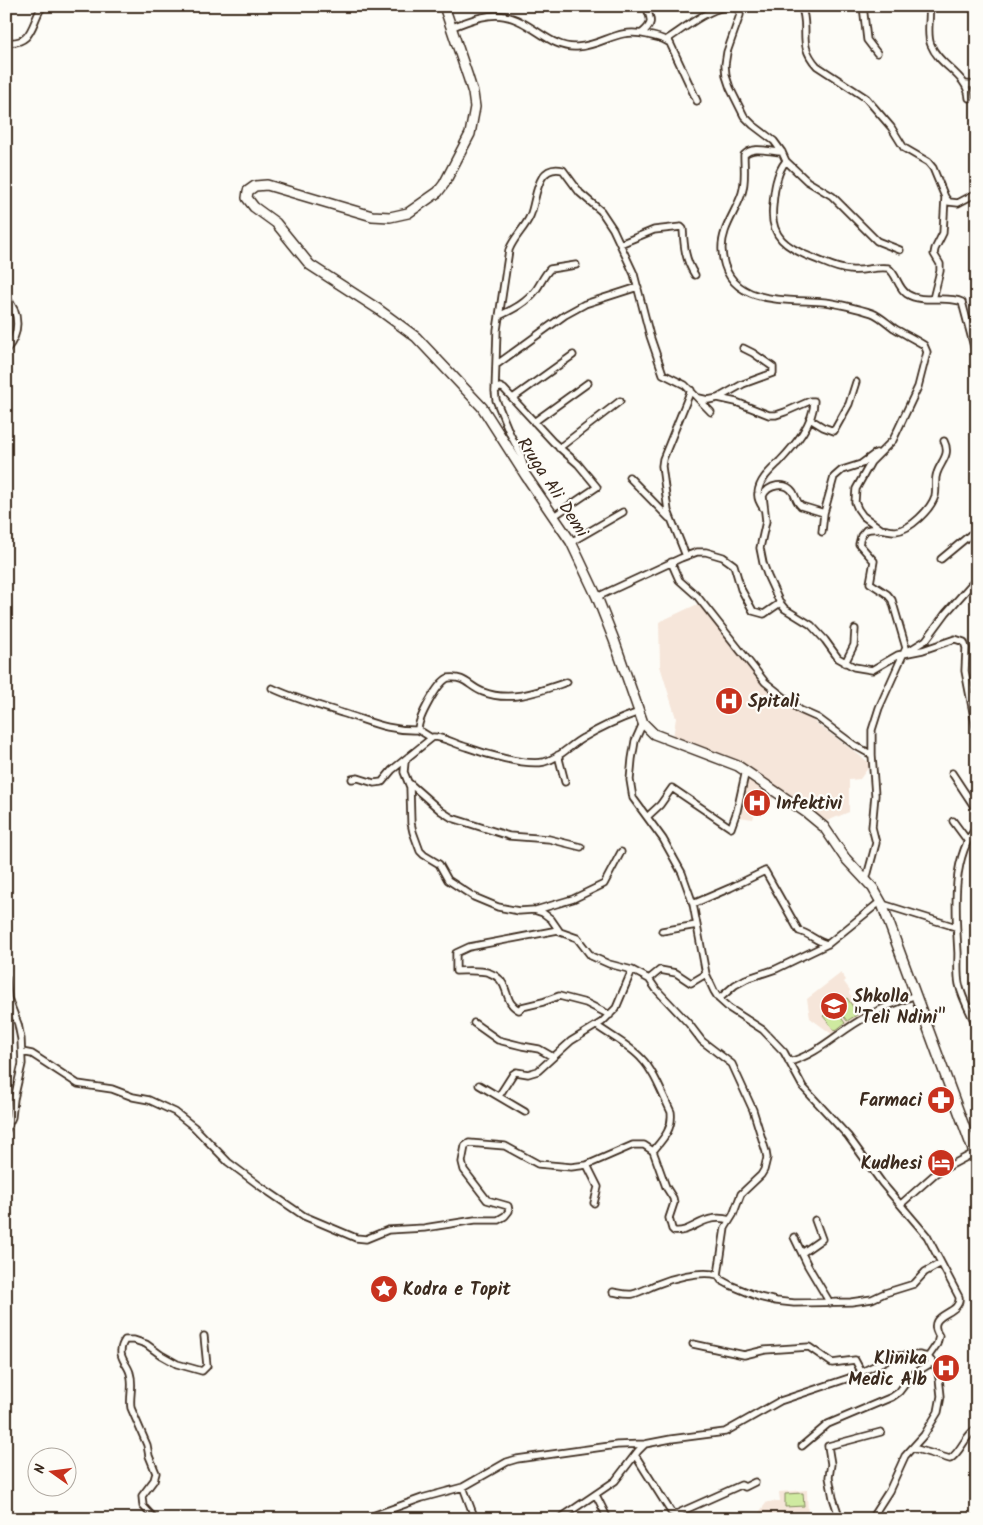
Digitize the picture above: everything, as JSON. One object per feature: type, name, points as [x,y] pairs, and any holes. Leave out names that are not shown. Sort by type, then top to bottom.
[{"type":"main road","name":"Rruga Ali Demi","points":[[444,6],[473,93],[474,121],[458,159],[444,184],[432,197],[408,213],[390,217],[365,215],[266,185],[255,186],[248,191],[247,198],[254,207],[276,223],[310,265],[378,309],[416,337],[482,407],[571,542],[597,597],[643,723]]},
{"type":"main road","points":[[643,723],[654,734],[746,770],[816,820],[845,858],[866,880],[882,902],[975,1157]]},
{"type":"street","points":[[6,42],[20,42],[26,39],[44,6]]},
{"type":"street","points":[[642,33],[649,28],[651,21],[646,6]]},
{"type":"street","points":[[801,6],[804,13],[805,46],[811,59],[817,66],[866,98],[891,127],[904,148],[928,162],[934,168],[944,197],[943,233],[934,254],[940,264],[940,271],[933,299]]},
{"type":"street","points":[[863,6],[867,40],[877,53]]},
{"type":"street","points":[[929,6],[930,44],[936,53],[966,84],[969,90],[969,98]]},
{"type":"street","points":[[666,40],[704,15],[726,7],[740,8],[725,65],[726,76],[744,116],[769,136],[782,152],[786,161],[807,181],[832,196],[877,241],[900,250]]},
{"type":"street","points":[[452,27],[486,16],[506,16],[523,22],[560,45],[577,47],[631,32],[666,40],[670,43],[697,101]]},
{"type":"street","points":[[966,84],[977,85]]},
{"type":"street","points":[[782,152],[754,150],[748,151],[744,156],[746,171],[744,186],[722,243],[728,275],[740,287],[764,297],[782,301],[826,302],[874,314],[924,345],[927,352],[918,387],[893,440],[871,462],[859,482],[855,495],[855,502],[862,516],[880,529]]},
{"type":"street","points":[[786,161],[778,177],[772,209],[776,233],[784,244],[802,254],[837,268],[863,271],[888,268],[892,270],[901,288],[913,296],[959,300],[962,302],[977,358]]},
{"type":"street","points":[[526,476],[521,455],[496,400],[497,330],[509,250],[530,216],[538,185],[542,178],[558,169],[563,170],[580,193],[600,211],[613,229],[634,274],[648,328],[663,374],[691,390],[711,412]]},
{"type":"street","points":[[944,197],[949,202],[958,203],[977,193]]},
{"type":"street","points":[[620,244],[654,230],[681,227],[683,229],[687,261],[695,275]]},
{"type":"street","points":[[499,316],[529,299],[550,269],[576,265]]},
{"type":"street","points":[[496,365],[565,315],[585,304],[638,287]]},
{"type":"street","points":[[6,298],[15,308],[18,318],[13,339],[6,350]]},
{"type":"street","points":[[697,397],[708,400],[718,398],[743,384],[773,373],[773,367],[762,358],[743,348]]},
{"type":"street","points":[[513,398],[573,355]]},
{"type":"street","points":[[810,419],[822,428],[834,431],[849,404],[856,382]]},
{"type":"street","points":[[534,422],[588,383]]},
{"type":"street","points":[[495,391],[500,387],[513,398],[598,487],[554,516]]},
{"type":"street","points":[[686,556],[671,520],[666,499],[663,459],[691,390]]},
{"type":"street","points":[[718,398],[736,402],[769,415],[785,412],[812,400],[814,403],[810,419],[791,449],[761,483],[758,496],[765,513]]},
{"type":"street","points":[[560,448],[620,401]]},
{"type":"street","points":[[866,880],[876,842],[872,827],[875,795],[872,730],[879,708],[906,648],[892,600],[887,594],[870,583],[874,561],[859,547],[866,530],[895,531],[904,529],[929,508],[936,488],[937,473],[947,452],[944,441]]},
{"type":"street","points":[[822,532],[824,513],[834,477],[837,473],[861,464],[879,451],[883,452]]},
{"type":"street","points":[[629,476],[671,520]]},
{"type":"street","points":[[824,513],[801,506],[790,489],[772,486],[764,492],[766,522],[760,548],[763,562],[780,603],[790,612],[811,625],[825,640],[832,652],[845,663],[854,667],[872,670],[903,654],[924,650],[955,640],[964,642],[966,648],[965,671],[977,733]]},
{"type":"street","points":[[571,542],[623,512]]},
{"type":"street","points":[[941,558],[977,531]]},
{"type":"street","points":[[597,597],[671,562],[697,552],[706,552],[715,554],[734,565],[741,589],[754,612],[758,614],[767,613],[780,603]]},
{"type":"street","points":[[671,562],[679,580],[698,596],[765,682],[800,710],[818,718],[854,745],[872,755]]},
{"type":"street","points":[[903,654],[926,640],[946,613],[977,578]]},
{"type":"street","points":[[845,663],[854,645],[855,630]]},
{"type":"street","points":[[418,730],[418,723],[428,701],[439,684],[448,678],[461,678],[488,694],[512,696],[524,696],[567,682]]},
{"type":"street","points":[[272,688],[292,697],[378,726],[418,730],[484,754],[511,760],[543,762],[558,755],[580,739],[602,727],[639,712]]},
{"type":"street","points":[[643,723],[635,741],[630,780],[633,798],[654,825],[685,880],[697,925],[706,974],[719,999],[729,1008],[763,1030],[784,1052],[807,1092],[848,1136],[882,1183],[927,1236],[959,1297],[960,1303],[958,1306],[943,1315],[936,1322],[936,1330],[939,1336],[930,1359],[912,1375],[899,1392],[892,1397],[828,1424],[802,1446]]},
{"type":"street","points":[[352,778],[378,784],[408,757],[436,737]]},
{"type":"street","points":[[558,755],[565,782]]},
{"type":"street","points":[[408,757],[405,762],[404,772],[410,794],[411,823],[417,844],[424,855],[439,864],[448,880],[474,897],[498,907],[519,911],[534,910],[573,899],[604,884],[620,852]]},
{"type":"street","points":[[647,817],[660,805],[672,788],[731,828],[737,811],[746,770]]},
{"type":"street","points":[[952,773],[977,811]]},
{"type":"street","points":[[408,782],[441,811],[452,818],[510,836],[549,840],[581,847]]},
{"type":"street","points":[[953,821],[967,840]]},
{"type":"street","points":[[976,828],[967,840],[963,850],[958,875],[956,927],[958,982],[977,1027]]},
{"type":"street","points":[[692,904],[765,871],[799,931],[808,933],[819,942],[828,944]]},
{"type":"street","points":[[719,999],[735,985],[746,979],[776,969],[828,944],[882,902],[956,927]]},
{"type":"street","points":[[534,910],[548,916],[558,930],[564,934],[578,938],[592,956],[632,970],[649,979],[702,1041],[732,1064],[753,1110],[766,1152],[766,1164],[761,1175],[741,1194],[723,1234],[718,1275]]},
{"type":"street","points":[[662,931],[697,925]]},
{"type":"street","points":[[558,930],[469,947],[456,952],[456,971],[485,972],[496,976],[504,985],[510,1004],[519,1010],[522,1007],[559,996],[586,1003],[610,1015]]},
{"type":"street","points":[[649,979],[664,969],[676,973],[691,983],[706,974]]},
{"type":"street","points":[[498,1096],[513,1074],[516,1072],[528,1074],[538,1072],[571,1041],[597,1026],[610,1015],[616,1008],[632,970]]},
{"type":"street","points":[[6,978],[8,998],[18,1024],[22,1052],[22,1064],[12,1117],[6,1130]]},
{"type":"street","points":[[789,1062],[811,1054],[865,1017],[898,1001],[916,995]]},
{"type":"street","points":[[474,1023],[498,1040],[539,1049],[553,1057]]},
{"type":"street","points":[[597,1026],[627,1046],[642,1059],[671,1112],[672,1119],[668,1132],[653,1151]]},
{"type":"street","points":[[22,1052],[32,1054],[78,1084],[112,1089],[133,1097],[150,1100],[174,1112],[194,1127],[228,1162],[260,1186],[304,1216],[356,1238],[366,1238],[388,1230],[424,1228],[474,1220],[498,1220],[506,1216],[509,1211],[508,1206],[487,1200],[464,1170],[462,1162],[465,1146],[469,1143],[498,1145],[510,1148],[530,1161],[543,1165],[570,1167],[587,1165],[633,1145],[644,1145],[653,1151],[666,1187],[674,1200],[669,1218],[674,1231],[684,1230],[709,1219],[730,1220]]},
{"type":"street","points":[[479,1084],[525,1112]]},
{"type":"street","points":[[901,1204],[936,1173],[975,1157]]},
{"type":"street","points":[[587,1165],[597,1183],[598,1190],[594,1203]]},
{"type":"street","points":[[802,1253],[822,1239],[815,1220]]},
{"type":"street","points":[[794,1237],[808,1266],[830,1303]]},
{"type":"street","points":[[613,1292],[635,1294],[663,1282],[691,1275],[710,1273],[718,1275],[725,1282],[746,1292],[785,1303],[830,1303],[872,1299],[907,1287],[918,1280],[925,1272],[941,1263]]},
{"type":"street","points":[[155,1519],[143,1506],[142,1496],[154,1480],[156,1473],[147,1445],[131,1408],[132,1382],[130,1373],[121,1357],[122,1346],[125,1340],[140,1342],[177,1364],[202,1371],[207,1366],[204,1336]]},
{"type":"street","points":[[693,1344],[744,1355],[756,1352],[809,1347],[832,1363],[856,1360],[862,1373]]},
{"type":"street","points":[[364,1519],[422,1498],[463,1486],[507,1462],[517,1459],[617,1445],[645,1444],[725,1432],[780,1401],[862,1373],[895,1356],[919,1355],[930,1359],[939,1378],[940,1404],[935,1420],[905,1456],[889,1491],[871,1519]]},
{"type":"street","points":[[913,1448],[950,1459],[956,1454],[967,1437],[977,1428]]},
{"type":"street","points":[[840,1519],[832,1498],[829,1477],[831,1464],[828,1446],[881,1432]]},
{"type":"street","points":[[559,1519],[615,1481],[645,1444]]},
{"type":"street","points":[[635,1454],[671,1512],[677,1516],[724,1491],[741,1485],[745,1487],[756,1482]]},
{"type":"street","points":[[463,1486],[475,1519]]},
{"type":"street","points":[[596,1495],[608,1519]]},
{"type":"street","points":[[961,1519],[977,1519]]},
{"type":"shaded area","name":"Spitali","points":[[702,602],[765,685],[871,764],[860,779],[849,780],[849,812],[827,821],[745,765],[673,737],[676,718],[660,666],[659,622]]},
{"type":"shaded area","name":"Infektivi","points":[[749,779],[773,797],[768,811],[756,810],[753,819],[740,817],[746,783]]},
{"type":"shaded area","name":"Shkolla \"Teli Ndini\"","points":[[841,973],[846,980],[844,982],[850,990],[849,993],[865,1013],[833,1035],[810,1018],[807,999]]},
{"type":"shaded area","points":[[807,1490],[808,1519],[757,1519],[757,1515],[767,1502],[780,1501],[779,1492]]},
{"type":"green space","points":[[847,998],[858,1014],[847,1021],[836,1006]]},
{"type":"green space","points":[[834,1008],[845,1023],[835,1031],[823,1016]]},
{"type":"green space","points":[[803,1493],[804,1506],[785,1507],[785,1494]]},
{"type":"place","name":"Spitali","points":[[729,701]]},
{"type":"place","name":"Infektivi","points":[[757,803]]},
{"type":"place","name":"Shkolla \"Teli Ndini\"","points":[[834,1006]]},
{"type":"place","name":"Farmaci","points":[[941,1100]]},
{"type":"place","name":"Kudhesi","points":[[941,1163]]},
{"type":"place","name":"Kodra e Topit","points":[[384,1289]]},
{"type":"place","name":"Klinika Medic Alb","points":[[946,1368]]}]
